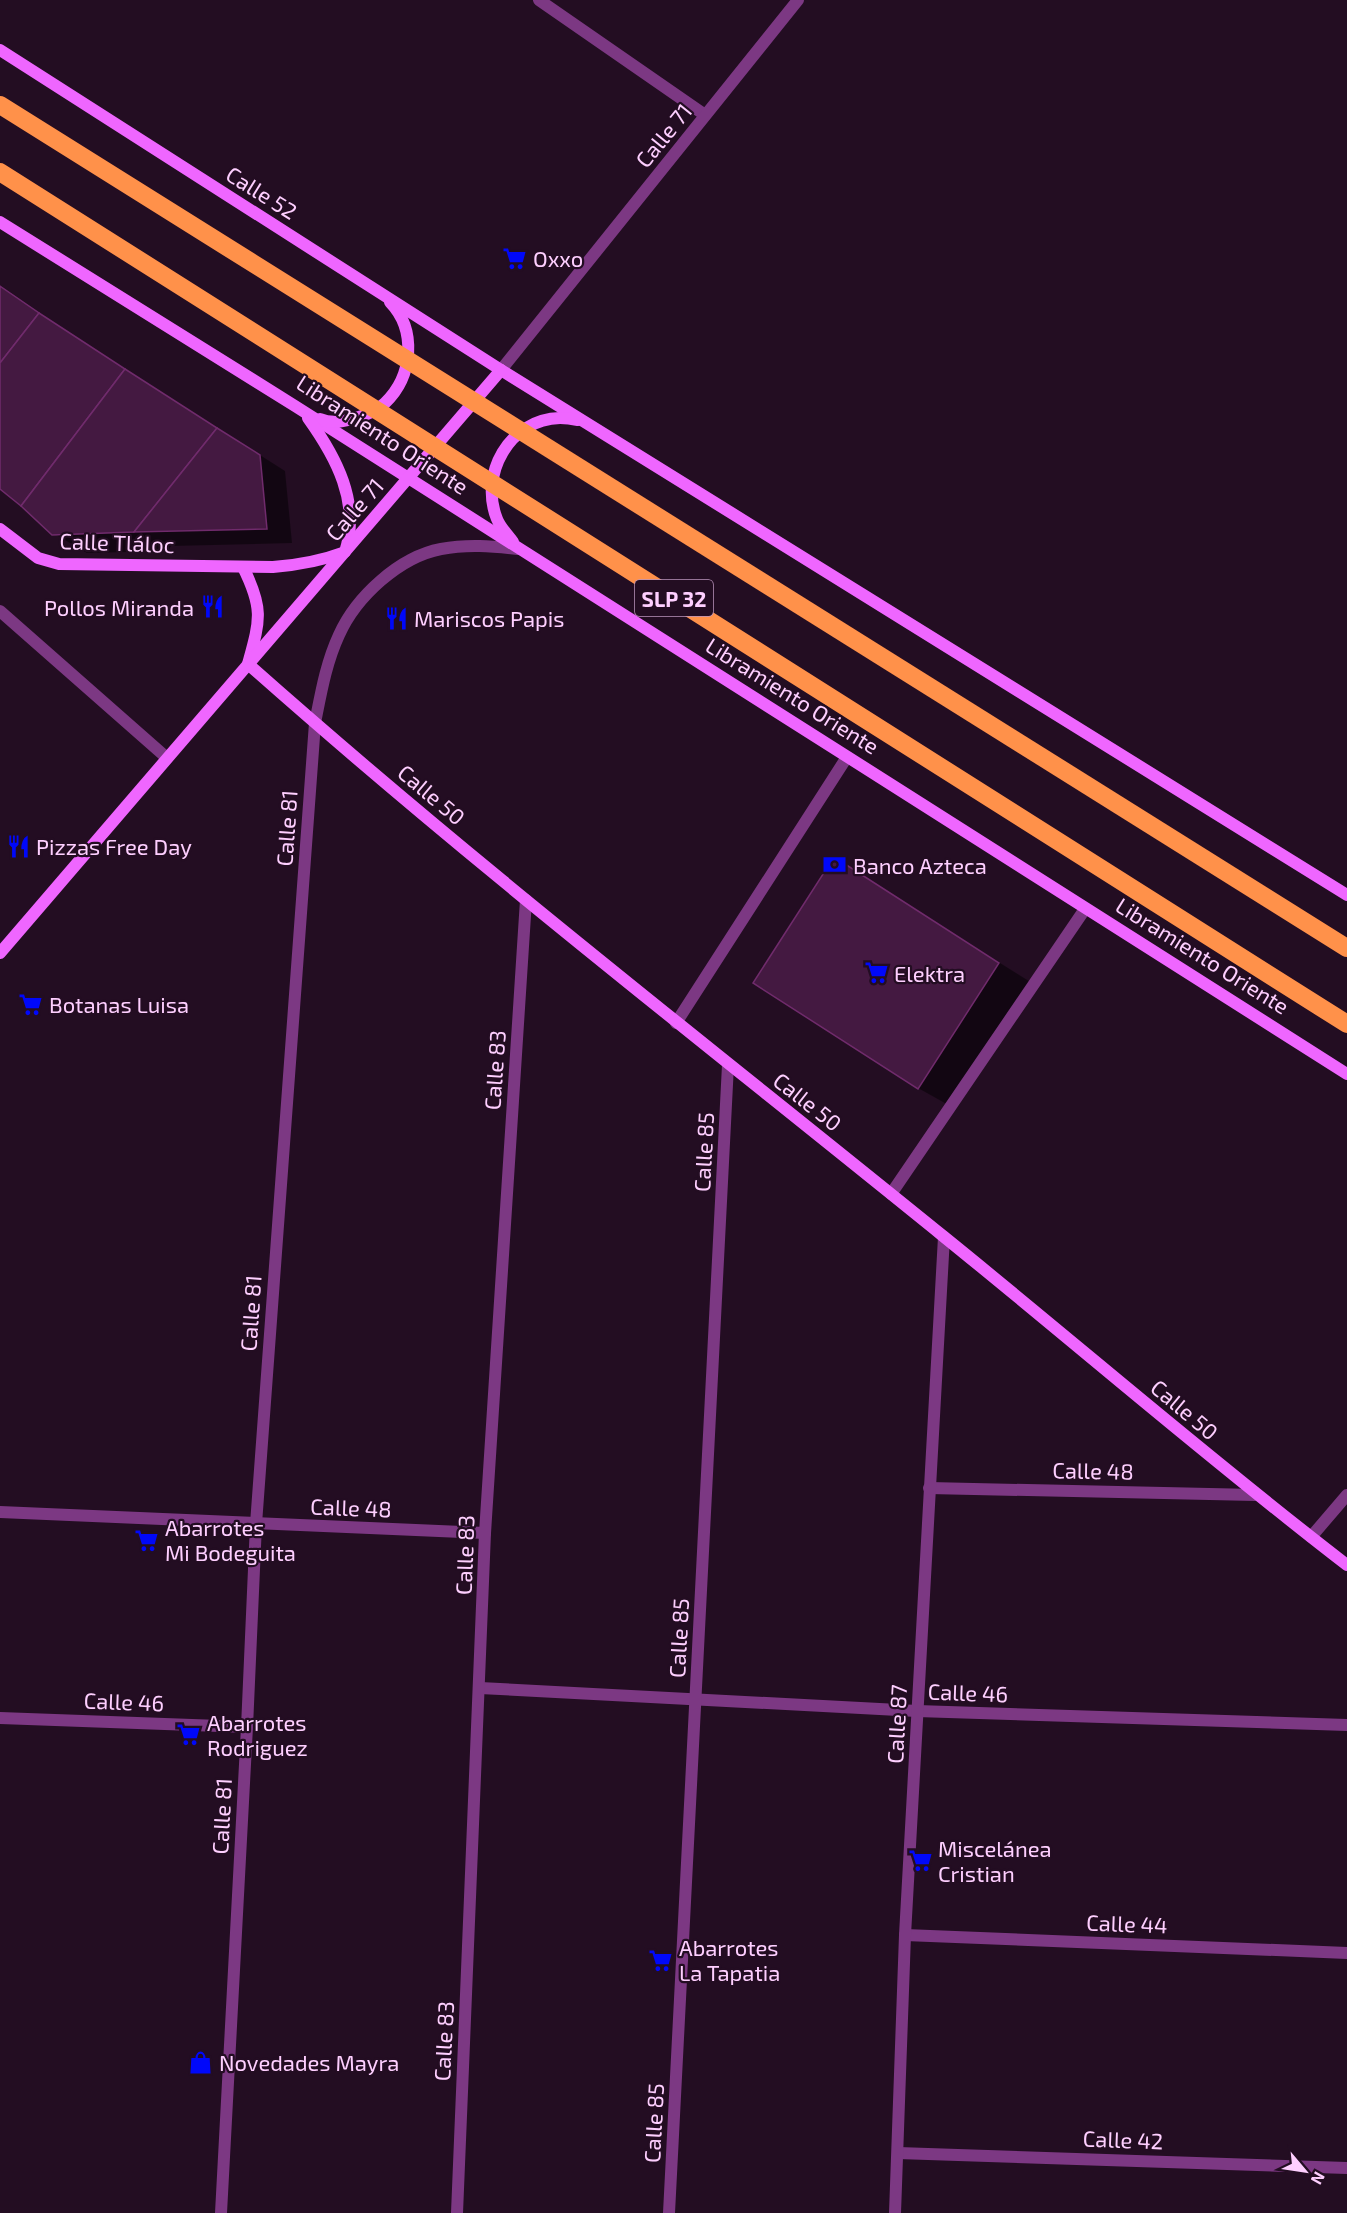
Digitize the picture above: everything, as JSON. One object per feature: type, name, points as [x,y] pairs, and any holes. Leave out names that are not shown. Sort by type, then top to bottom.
[{"type":"highway","name":"SLP 32","points":[[0,105],[1347,948]]},
{"type":"highway","name":"Libramiento Oriente","points":[[0,172],[1347,1024]]},
{"type":"main road","name":"Calle 52","points":[[0,51],[501,370]]},
{"type":"main road","name":"Libramiento Oriente","points":[[0,222],[1347,1074]]},
{"type":"main road","points":[[305,413],[324,421],[345,421],[366,416],[384,404],[398,388],[406,368],[409,346],[405,325],[394,306],[381,292]]},
{"type":"main road","points":[[501,370],[1347,895]]},
{"type":"main road","name":"Calle 71","points":[[0,953],[501,370]]},
{"type":"main road","points":[[305,413],[335,459],[342,477],[351,521],[350,537],[345,552]]},
{"type":"main road","points":[[519,549],[498,521],[491,499],[492,475],[501,453],[516,435],[536,423],[559,418],[582,420],[588,423]]},
{"type":"main road","name":"Calle Tláloc","points":[[0,529],[38,558],[59,564],[243,567],[303,565],[345,552]]},
{"type":"main road","points":[[243,567],[254,589],[259,612],[257,632],[248,664]]},
{"type":"main road","name":"Calle 50","points":[[248,664],[526,900],[676,1023],[944,1237],[1255,1495],[1347,1565]]},
{"type":"street","points":[[539,0],[705,115]]},
{"type":"street","name":"Calle 71","points":[[501,370],[798,0]]},
{"type":"street","name":"Calle 81","points":[[220,2213],[247,1726],[255,1524],[315,723],[326,671],[340,633],[361,603],[383,578],[409,560],[439,549],[477,545],[519,549]]},
{"type":"street","points":[[0,611],[167,758]]},
{"type":"street","points":[[676,1023],[847,757]]},
{"type":"street","name":"Calle 83","points":[[457,2213],[485,1533],[526,900]]},
{"type":"street","points":[[891,1194],[1085,909]]},
{"type":"street","name":"Calle 85","points":[[669,2213],[728,1065]]},
{"type":"street","name":"Calle 87","points":[[895,2213],[905,1935],[944,1237]]},
{"type":"street","name":"Calle 48","points":[[929,1488],[1255,1495]]},
{"type":"street","points":[[1311,1537],[1347,1496]]},
{"type":"street","name":"Calle 48","points":[[0,1512],[485,1533]]},
{"type":"street","name":"Calle 46","points":[[480,1688],[917,1712],[1347,1725]]},
{"type":"street","name":"Calle 46","points":[[0,1718],[247,1726]]},
{"type":"street","name":"Calle 44","points":[[905,1935],[1347,1953]]},
{"type":"street","name":"Calle 42","points":[[898,2153],[1347,2168]]},
{"type":"building","points":[[0,286],[39,313],[0,363]]},
{"type":"building","points":[[39,313],[125,369],[21,506],[0,489],[0,363]]},
{"type":"building","points":[[125,369],[217,428],[134,532],[52,535],[21,506]]},
{"type":"building","points":[[217,428],[260,455],[267,529],[134,532]]},
{"type":"building","name":"Elektra","points":[[834,857],[999,963],[918,1089],[753,983]]},
{"type":"place","name":"Oxxo","points":[[515,258]]},
{"type":"place","name":"Pollos Miranda","points":[[212,607]]},
{"type":"place","name":"Mariscos Papis","points":[[396,618]]},
{"type":"place","name":"Pizzas Free Day","points":[[18,846]]},
{"type":"place","name":"Banco Azteca","points":[[835,865]]},
{"type":"place","name":"Elektra","points":[[876,973]]},
{"type":"place","name":"Botanas Luisa","points":[[31,1004]]},
{"type":"place","name":"Abarrotes Mi Bodeguita","points":[[147,1540]]},
{"type":"place","name":"Abarrotes Rodriguez","points":[[189,1735]]},
{"type":"place","name":"Miscelánea Cristian","points":[[920,1861]]},
{"type":"place","name":"Abarrotes La Tapatia","points":[[661,1960]]},
{"type":"place","name":"Novedades Mayra","points":[[201,2062]]}]
